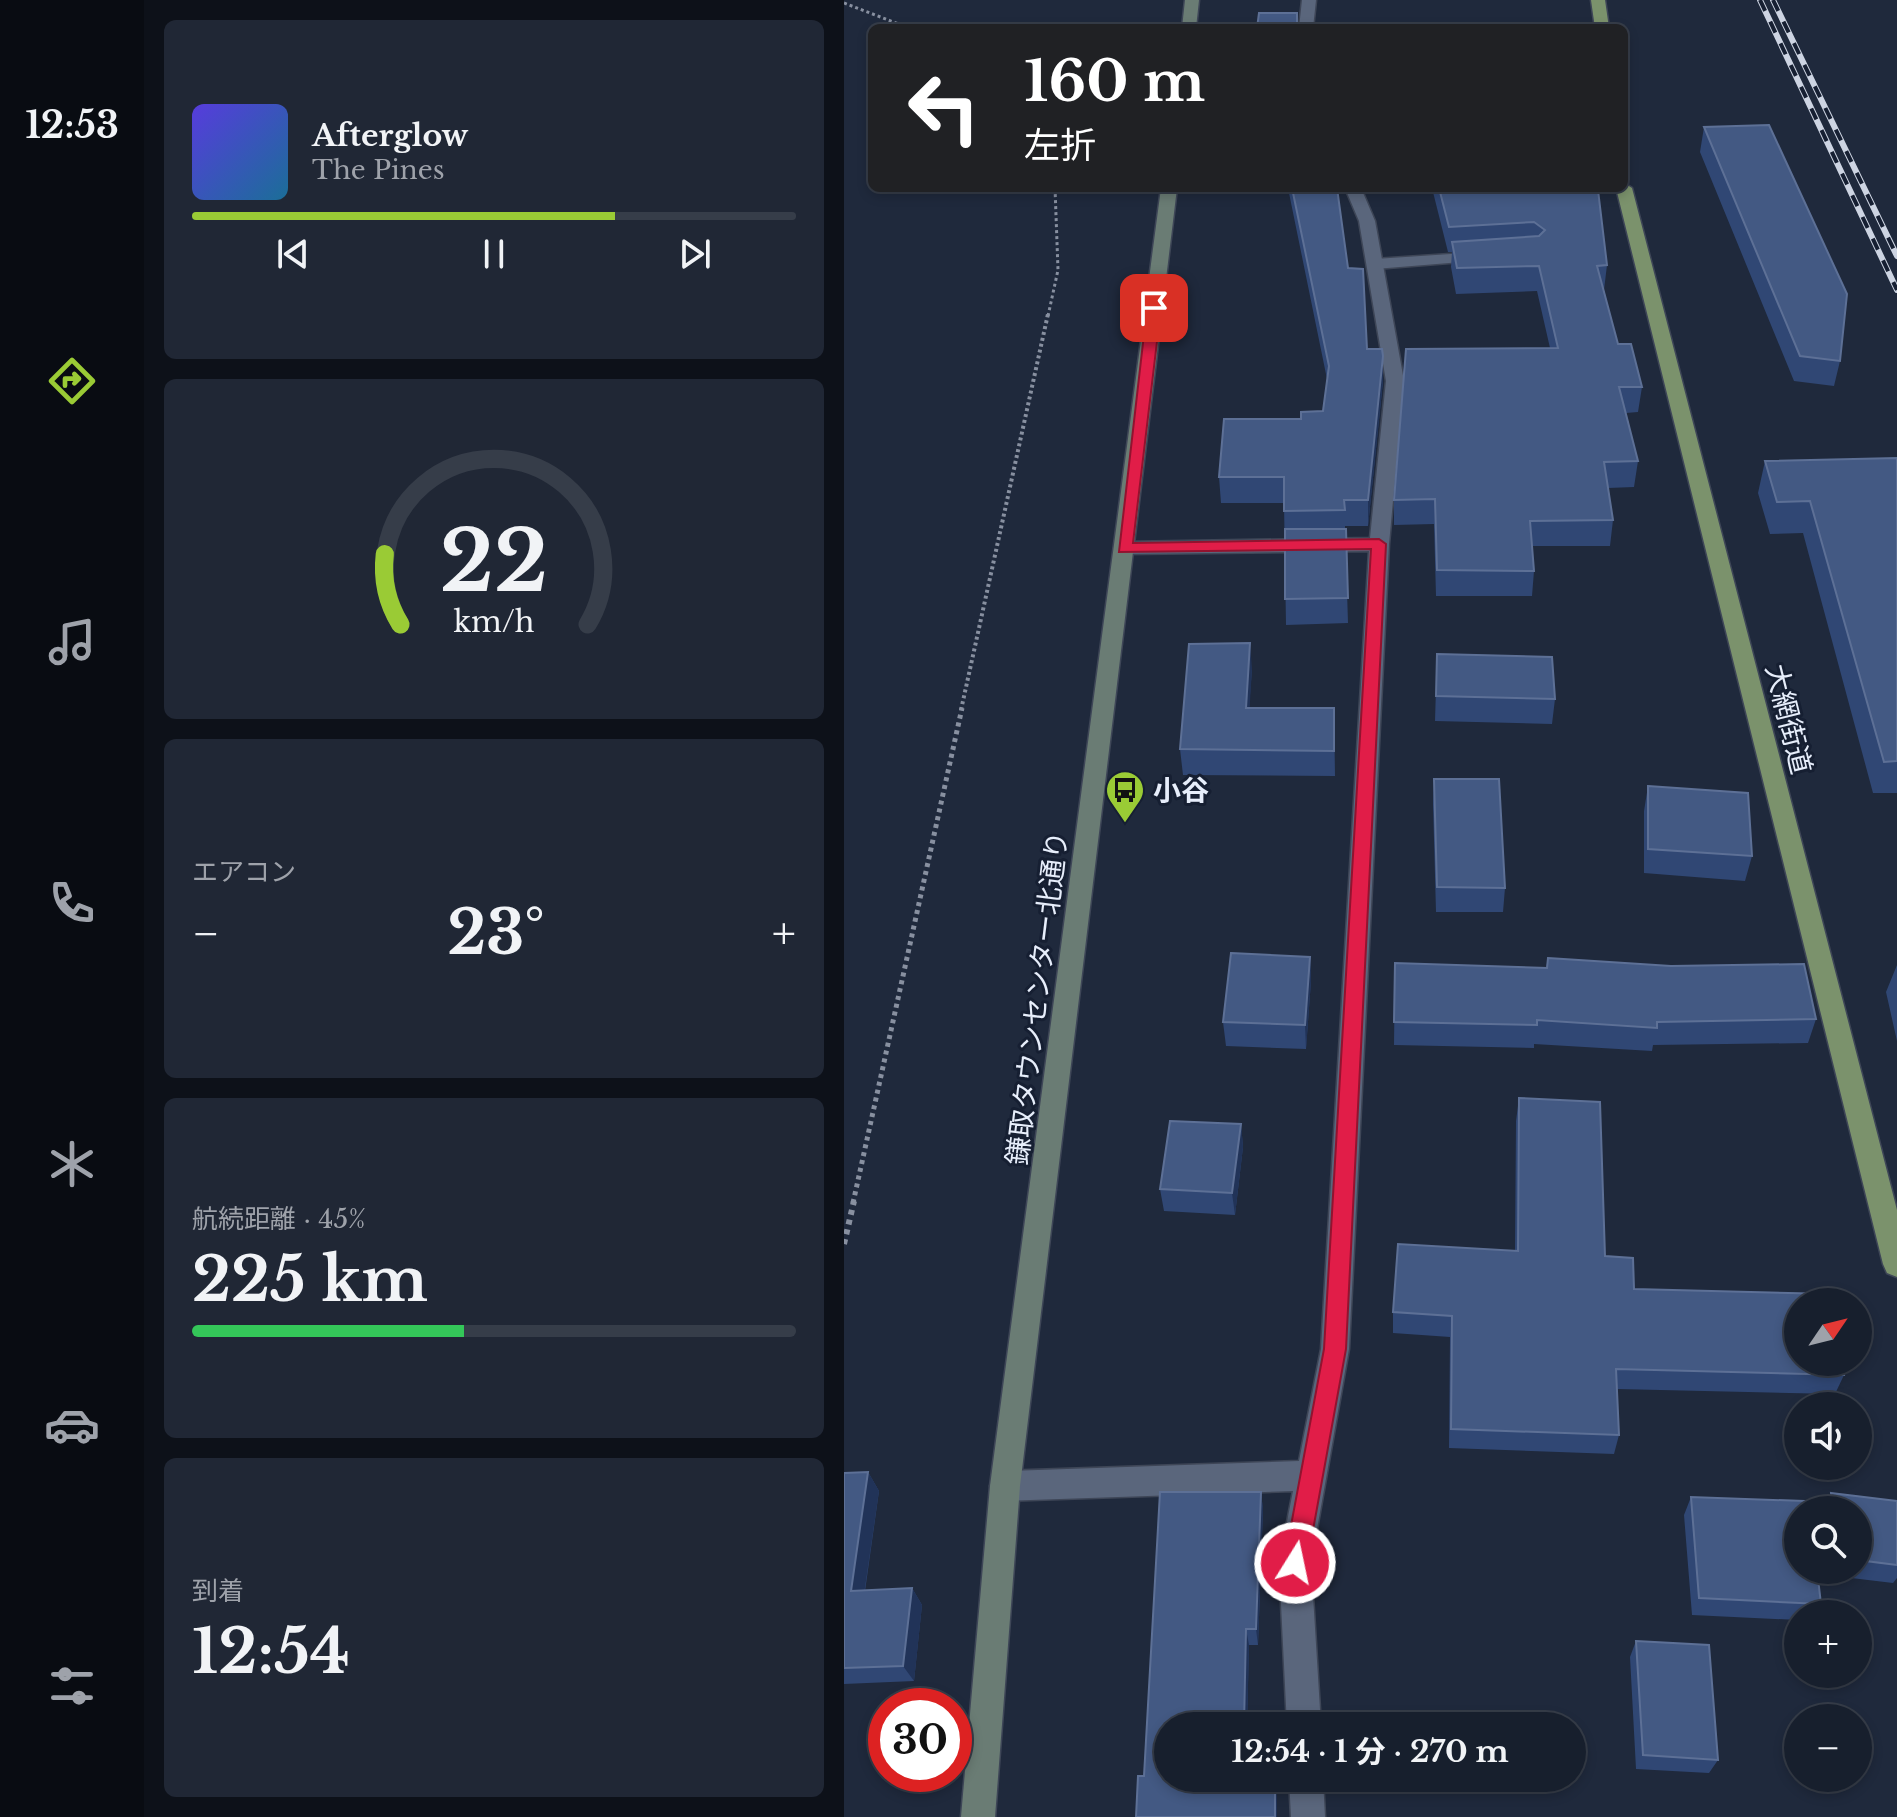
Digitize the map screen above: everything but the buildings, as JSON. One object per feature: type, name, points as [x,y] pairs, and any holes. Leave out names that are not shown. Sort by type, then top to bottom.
[{"type":"main road","points":[[1598,0],[1601,24]]},
{"type":"main road","name":"大網街道","points":[[1625,192],[1897,1264]]},
{"type":"street","points":[[1189,24],[1192,0]]},
{"type":"street","points":[[1306,24],[1309,0]]},
{"type":"street","name":"鎌取タウンセンター北通り","points":[[978,1817],[1005,1486],[1168,192]]},
{"type":"street","points":[[1303,1712],[1295,1563],[1335,1349],[1379,544],[1395,381],[1367,221],[1355,192]]},
{"type":"street","points":[[1124,548],[1379,544]]},
{"type":"street","points":[[1005,1486],[1312,1475]]},
{"type":"street","points":[[1307,1792],[1308,1817]]},
{"type":"lane","points":[[1375,264],[1500,256]]},
{"type":"path","points":[[844,3],[899,24]]},
{"type":"path","points":[[844,1244],[1058,270],[1055,192]]},
{"type":"railway","points":[[1760,0],[1897,290]]},
{"type":"railway","points":[[1773,0],[1897,256]]},
{"type":"place","name":"小谷","points":[[1125,824]]},
{"type":"route","points":[[1154,308],[1124,548],[1379,544],[1335,1349],[1295,1563]]}]
